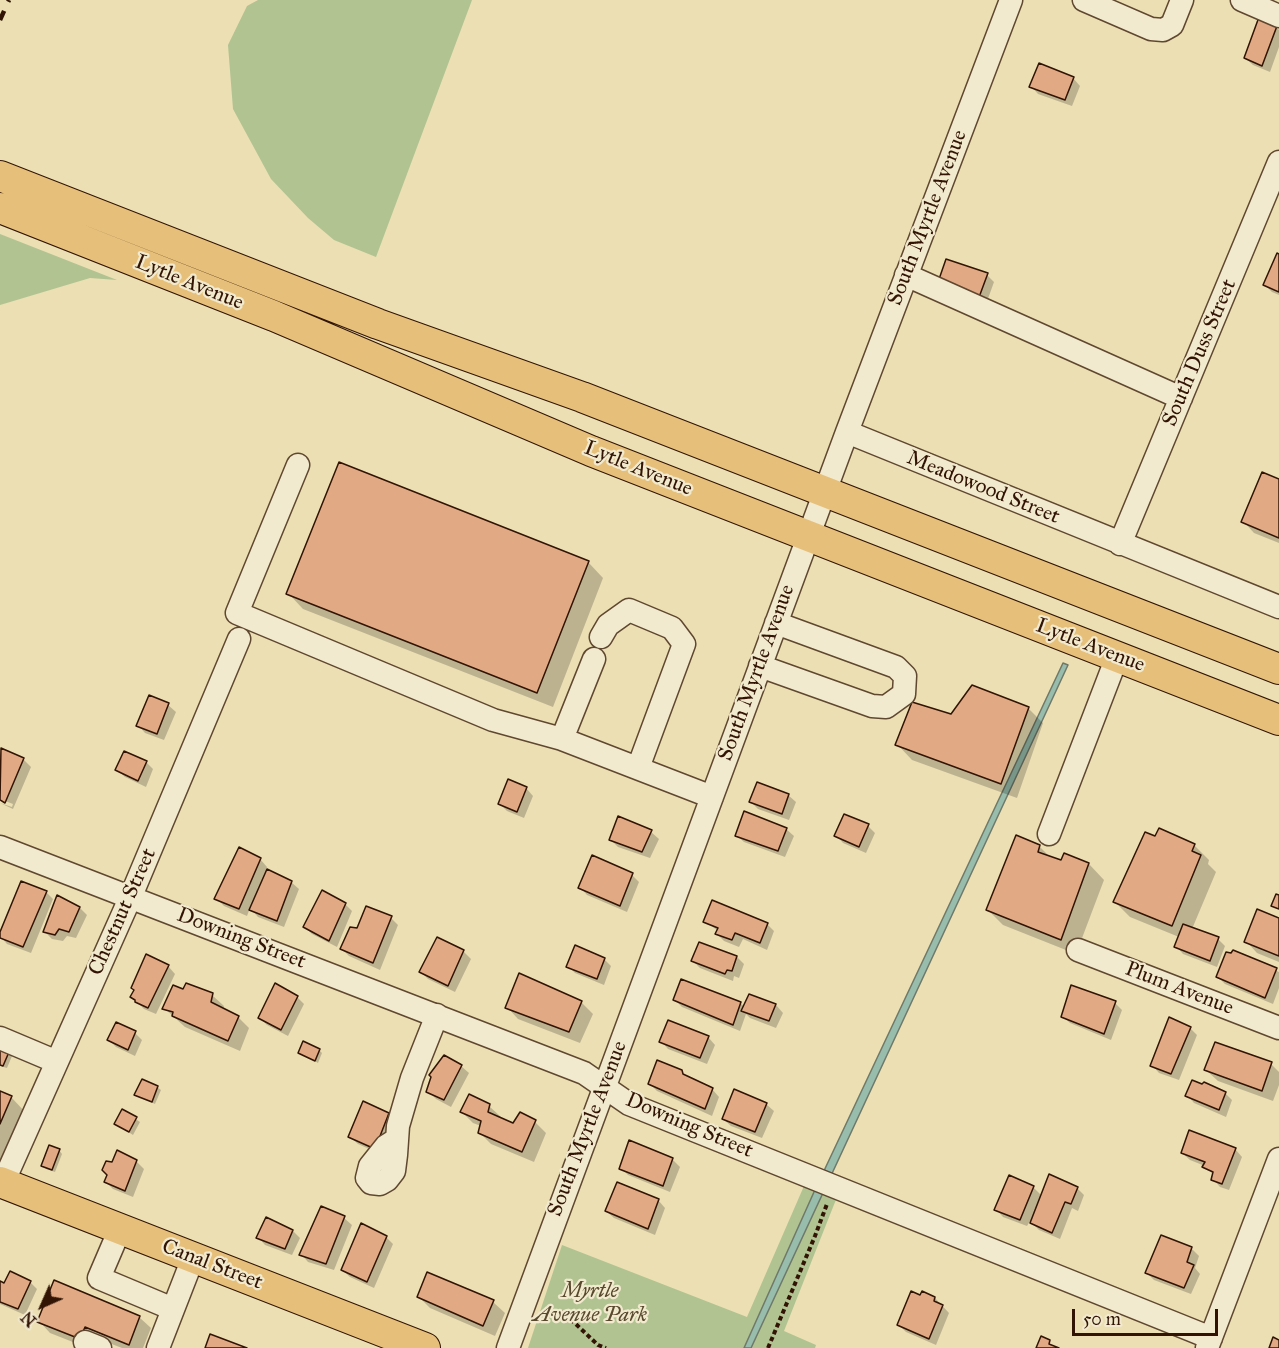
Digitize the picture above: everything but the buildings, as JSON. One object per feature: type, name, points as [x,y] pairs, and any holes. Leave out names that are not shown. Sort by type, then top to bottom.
[{"type":"main road","name":"Lytle Avenue","points":[[0,176],[378,324],[582,397],[1279,669]]},
{"type":"main road","name":"Lytle Avenue","points":[[10,212],[274,316],[591,451],[1279,720]]},
{"type":"main road","name":"Canal Street","points":[[2,1182],[425,1348]]},
{"type":"street","name":"South Myrtle Avenue","points":[[508,1348],[509,1340],[808,536],[1011,0]]},
{"type":"street","points":[[1084,0],[1151,29],[1162,30],[1172,25],[1182,0]]},
{"type":"street","points":[[1242,0],[1279,16]]},
{"type":"street","name":"South Duss Street","points":[[1120,544],[1279,162]]},
{"type":"street","points":[[906,275],[1180,398]]},
{"type":"street","name":"Meadowood Street","points":[[847,432],[1279,608]]},
{"type":"street","points":[[298,465],[237,613],[493,720],[562,739],[712,797]]},
{"type":"street","points":[[601,637],[608,625],[629,610],[672,628],[684,644],[638,768]]},
{"type":"street","points":[[760,666],[872,706],[886,707],[904,694],[905,676],[896,667],[776,623]]},
{"type":"street","name":"Chestnut Street","points":[[2,1182],[131,896],[239,639]]},
{"type":"street","points":[[1049,834],[1117,657]]},
{"type":"street","points":[[562,739],[594,659]]},
{"type":"street","name":"Downing Street","points":[[0,847],[584,1073],[629,1104],[1209,1343]]},
{"type":"street","name":"Plum Avenue","points":[[1078,950],[1279,1028]]},
{"type":"street","points":[[397,1139],[398,1126],[412,1078],[437,1015]]},
{"type":"street","points":[[0,1038],[57,1062]]},
{"type":"street","points":[[1209,1343],[1279,1159]]},
{"type":"street","points":[[120,1229],[99,1278],[173,1309]]},
{"type":"street","points":[[158,1348],[193,1258]]},
{"type":"path","points":[[768,1348],[830,1195]]},
{"type":"path","points":[[551,1313],[563,1312],[598,1345],[606,1348]]},
{"type":"green space","points":[[258,0],[472,0],[376,257],[334,240],[308,218],[271,179],[233,109],[228,45],[247,6]]},
{"type":"green space","points":[[0,234],[117,280],[90,278],[0,305]]},
{"type":"green space","name":"Myrtle Avenue Park","points":[[804,1186],[837,1197],[784,1331],[816,1345],[815,1348],[528,1348],[562,1245],[747,1317]]},
{"type":"shaded area","points":[[1063,663],[1068,665],[751,1348],[744,1348],[814,1192]]},
{"type":"railway","points":[[0,20],[9,0]]}]
